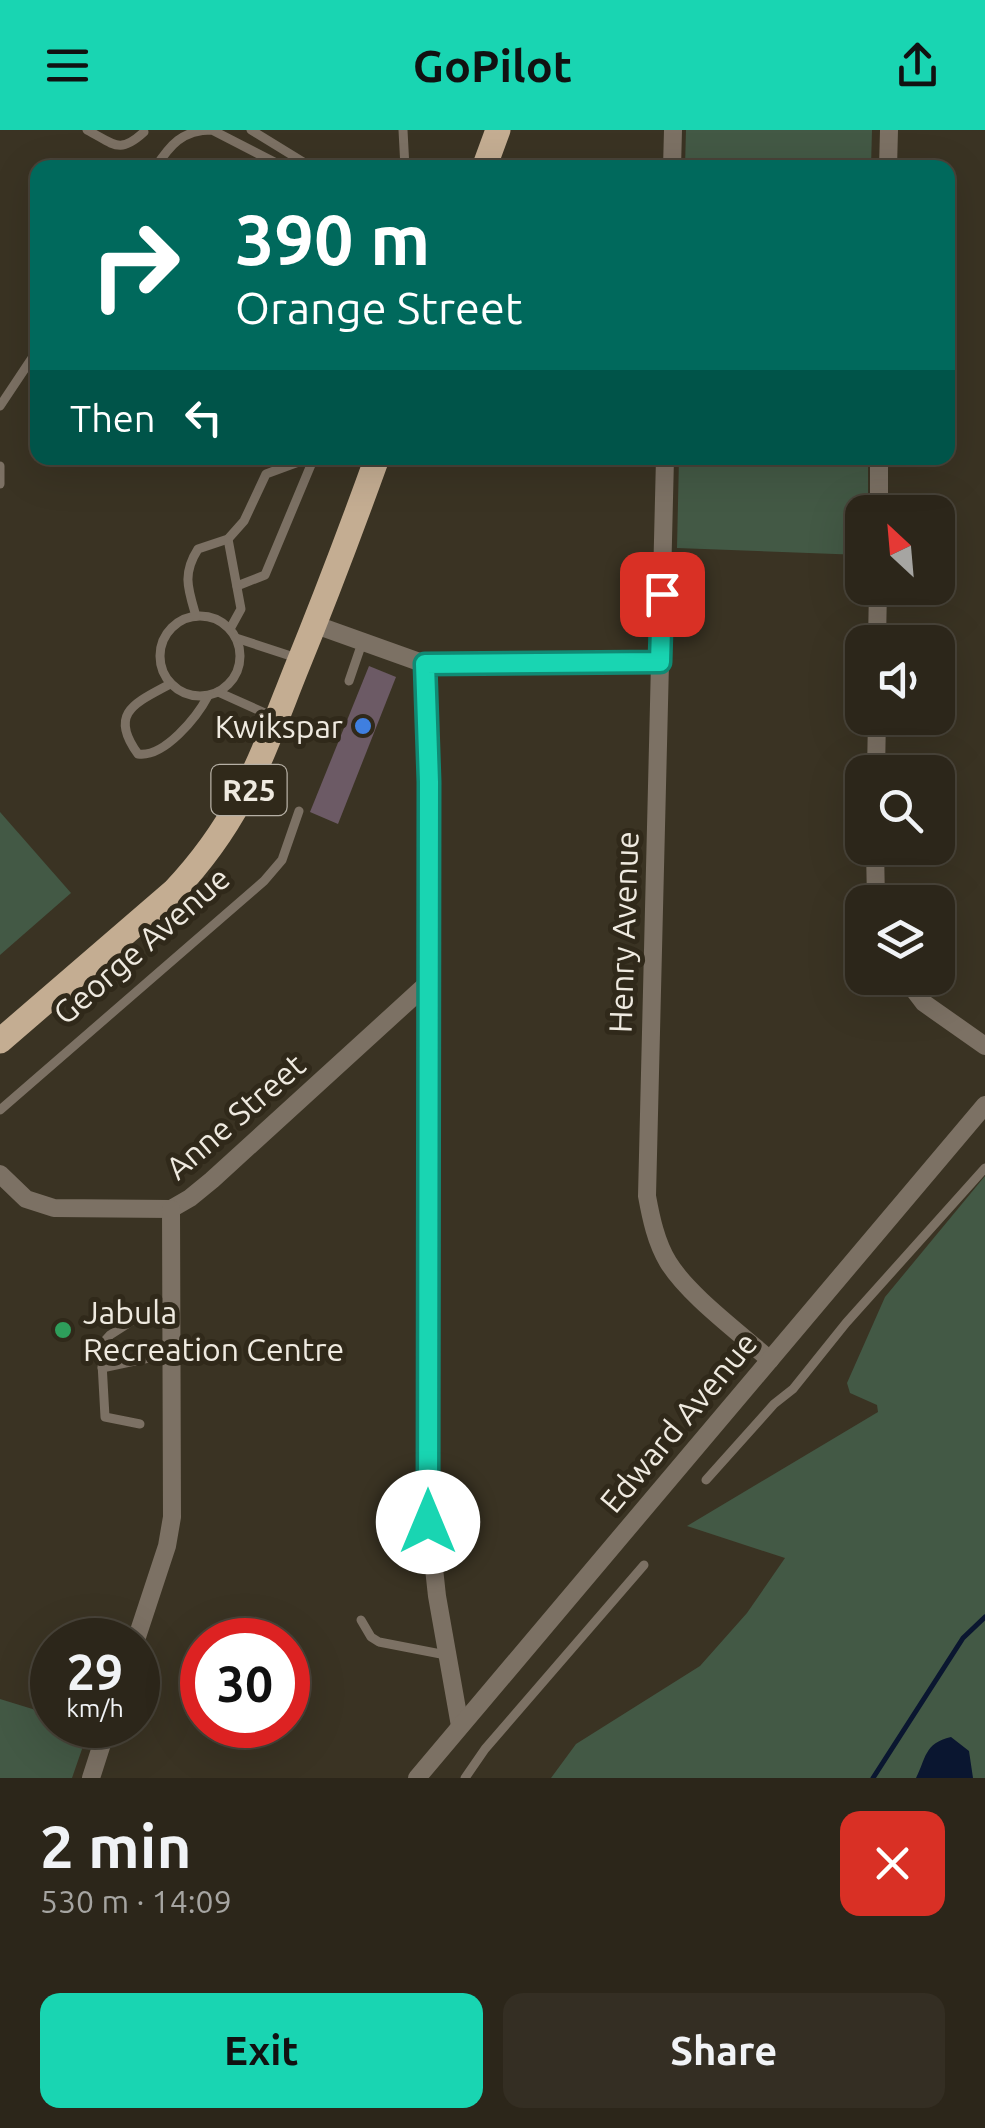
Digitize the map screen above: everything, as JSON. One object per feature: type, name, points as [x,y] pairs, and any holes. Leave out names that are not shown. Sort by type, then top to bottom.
[{"type":"main road","points":[[487,160],[498,130]]},
{"type":"main road","name":"George Avenue","points":[[0,1041],[132,930],[197,866],[249,789],[316,626],[374,465]]},
{"type":"street","points":[[672,160],[673,130]]},
{"type":"street","points":[[888,160],[889,130]]},
{"type":"street","name":"Henry Avenue","points":[[665,465],[646,1196],[655,1232],[669,1264],[770,1360]]},
{"type":"street","points":[[878,495],[879,465]]},
{"type":"street","points":[[316,626],[425,664],[660,662]]},
{"type":"street","points":[[425,664],[429,782],[428,1522],[460,1726]]},
{"type":"street","name":"Anne Street","points":[[0,1174],[19,1194],[45,1208],[171,1208],[212,1180],[427,984]]},
{"type":"street","points":[[918,995],[985,1046]]},
{"type":"street","name":"Edward Avenue","points":[[417,1778],[983,1112]]},
{"type":"street","points":[[143,1618],[171,1532],[171,1208]]},
{"type":"street","points":[[91,1778],[101,1748]]},
{"type":"lane","points":[[87,130],[122,147],[129,146],[144,132]]},
{"type":"lane","points":[[161,160],[176,140],[199,130],[212,130],[270,160]]},
{"type":"lane","points":[[251,130],[301,160]]},
{"type":"lane","points":[[403,130],[405,160]]},
{"type":"lane","points":[[0,406],[30,361]]},
{"type":"lane","points":[[196,616],[185,580],[198,549],[228,539],[244,521],[266,474],[290,465]]},
{"type":"lane","points":[[237,586],[265,574],[311,465]]},
{"type":"lane","points":[[0,466],[0,484]]},
{"type":"lane","points":[[170,684],[131,708],[124,720],[127,739],[143,756],[190,724],[238,669],[240,648],[233,633],[241,608],[228,539]]},
{"type":"lane","points":[[277,718],[213,694],[187,695],[170,684],[160,665],[161,644],[172,626],[196,616],[212,618],[233,633],[301,659]]},
{"type":"lane","points":[[350,681],[362,643]]},
{"type":"lane","name":"George Avenue","points":[[0,1110],[264,882],[282,860],[299,811]]},
{"type":"lane","points":[[706,1480],[792,1389],[985,1168]]},
{"type":"lane","points":[[140,1424],[105,1417],[101,1345],[146,1312]]},
{"type":"lane","points":[[102,1368],[172,1353]]},
{"type":"lane","points":[[465,1778],[644,1565]]},
{"type":"lane","points":[[361,1620],[371,1637],[379,1642],[448,1656]]},
{"type":"green space","points":[[686,130],[872,130],[871,160],[685,160]]},
{"type":"green space","points":[[679,465],[868,465],[868,495],[845,495],[845,554],[677,548]]},
{"type":"green space","points":[[0,812],[71,893],[0,955]]},
{"type":"green space","points":[[985,1176],[985,1778],[551,1778],[576,1744],[700,1666],[747,1613],[785,1558],[687,1526],[878,1412],[877,1405],[850,1393],[847,1383],[885,1297]]},
{"type":"green space","points":[[0,1699],[30,1708],[30,1748],[82,1748],[72,1778],[0,1778]]},
{"type":"water","points":[[951,1737],[969,1751],[973,1778],[916,1778],[931,1748]]},
{"type":"building","points":[[369,666],[396,677],[338,824],[310,812]]},
{"type":"waterway","points":[[873,1778],[963,1638],[985,1617]]},
{"type":"place","name":"Kwikspar","points":[[363,726]]},
{"type":"place","name":"Jabula Recreation Centre","points":[[63,1330]]},
{"type":"route","points":[[428,1522],[429,782],[425,664],[660,662],[662,594]]}]
